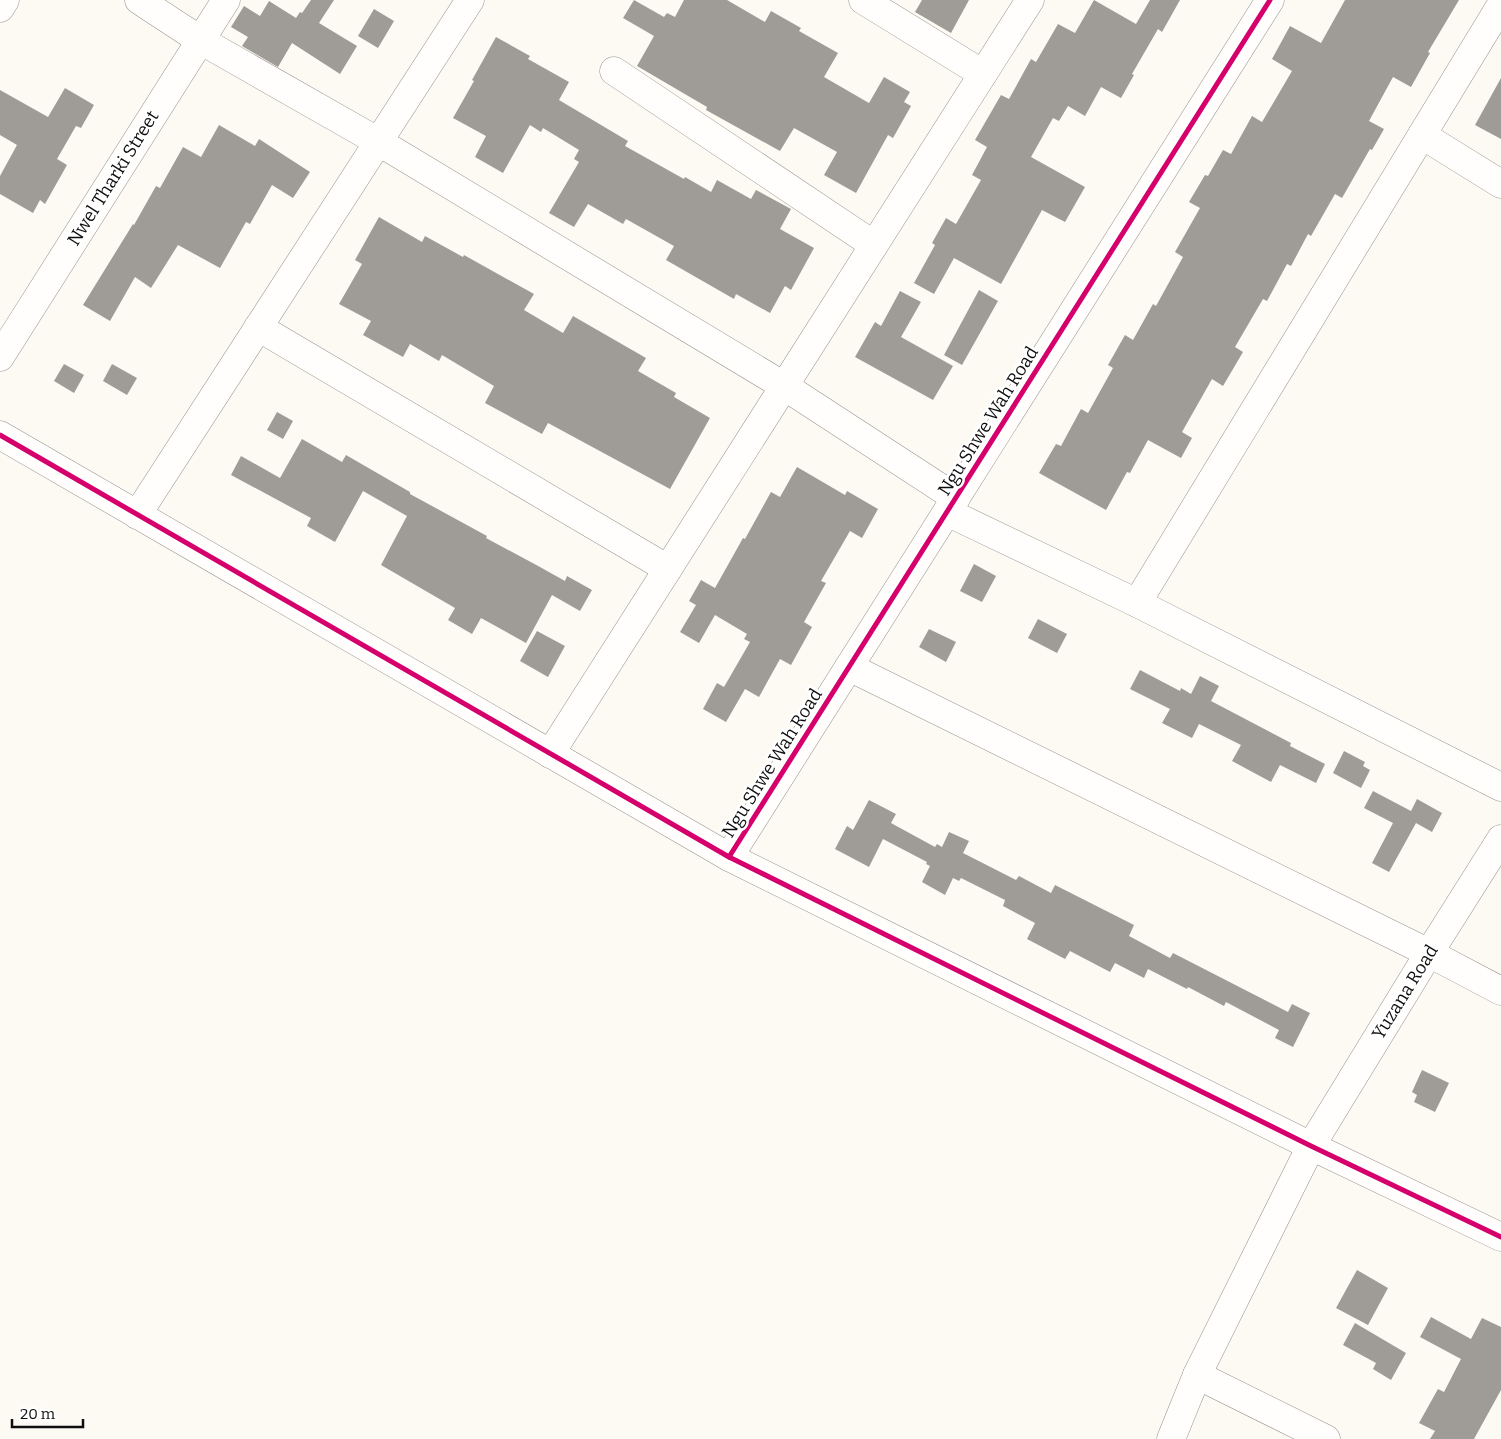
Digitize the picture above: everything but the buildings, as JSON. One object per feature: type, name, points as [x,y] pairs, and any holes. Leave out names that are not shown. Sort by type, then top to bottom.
[{"type":"street","points":[[0,8],[5,0]]},
{"type":"street","points":[[138,0],[200,40],[379,142],[784,386],[952,505],[1137,603],[1501,787]]},
{"type":"street","name":"Nwel Tharki Street","points":[[0,357],[226,0]]},
{"type":"street","points":[[137,515],[470,0]]},
{"type":"street","points":[[863,0],[983,74]]},
{"type":"street","points":[[550,754],[1030,0]]},
{"type":"street","name":"Ngu Shwe Wah Road","points":[[729,857],[1270,0]]},
{"type":"street","points":[[1137,603],[1501,5]]},
{"type":"street","points":[[614,71],[874,245]]},
{"type":"street","points":[[1422,135],[1501,184]]},
{"type":"street","points":[[258,327],[668,569]]},
{"type":"street","points":[[0,435],[729,857],[1311,1146],[1501,1237]]},
{"type":"street","points":[[849,667],[1501,990]]},
{"type":"street","name":"Yuzana Road","points":[[1171,1439],[1197,1375],[1311,1146],[1501,839]]},
{"type":"street","points":[[1197,1375],[1326,1439]]},
{"type":"cycle path","points":[[729,857],[1270,0]]},
{"type":"cycle path","points":[[0,435],[729,857],[1311,1146],[1501,1237]]}]
